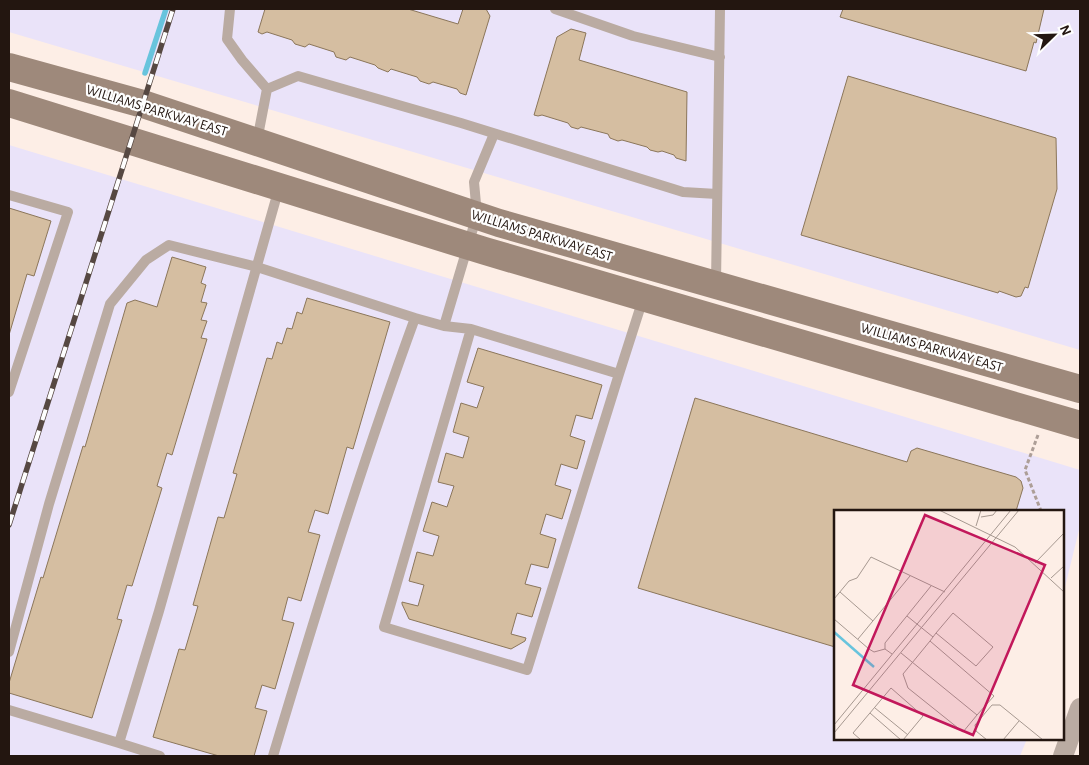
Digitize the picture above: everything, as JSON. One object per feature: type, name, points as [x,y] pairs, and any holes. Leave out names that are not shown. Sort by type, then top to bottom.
[{"type":"main road","name":"WILLIAMS PARKWAY EAST","points":[[9,67],[143,104],[477,216],[1080,389]]},
{"type":"main road","points":[[9,103],[467,246],[1080,426]]},
{"type":"street","points":[[1063,756],[1080,709]]},
{"type":"lane","points":[[230,9],[227,39],[267,89]]},
{"type":"lane","points":[[555,9],[633,36],[720,57]]},
{"type":"lane","points":[[716,285],[720,9]]},
{"type":"lane","points":[[267,89],[298,76],[683,192],[717,194]]},
{"type":"lane","points":[[257,142],[267,89]]},
{"type":"lane","points":[[444,326],[477,216],[474,182],[494,134]]},
{"type":"lane","points":[[119,743],[159,612],[280,187]]},
{"type":"lane","points":[[9,195],[68,212],[9,392]]},
{"type":"lane","points":[[9,652],[49,504],[110,304],[146,260],[169,245],[257,267],[415,318],[444,326],[471,329],[619,374]]},
{"type":"lane","points":[[471,329],[384,627],[527,670],[644,298]]},
{"type":"lane","points":[[273,756],[324,586],[379,416],[415,318]]},
{"type":"lane","points":[[9,710],[160,756]]},
{"type":"path","points":[[1041,510],[1025,470],[1045,415]]},
{"type":"shaded area","points":[[9,9],[1080,9],[1080,350],[9,32]]},
{"type":"shaded area","points":[[9,145],[1080,470],[1080,526],[1064,591],[1064,510],[834,510],[834,740],[1027,740],[1020,756],[9,756]]},
{"type":"building","points":[[265,9],[408,9],[458,24],[463,9],[486,9],[490,16],[466,95],[460,93],[457,89],[433,82],[429,84],[420,81],[417,77],[391,69],[388,72],[375,65],[350,57],[346,60],[336,57],[334,52],[309,44],[305,47],[295,44],[292,40],[267,32],[262,34],[258,32]]},
{"type":"building","points":[[843,9],[1044,9],[1036,43],[1034,42],[1026,71],[840,17]]},
{"type":"building","points":[[571,29],[586,33],[579,60],[687,92],[686,161],[662,151],[650,150],[647,147],[622,140],[618,141],[610,138],[608,134],[581,127],[578,129],[571,127],[568,123],[542,115],[534,115],[557,37]]},
{"type":"building","points":[[848,76],[1056,138],[1057,189],[1028,288],[1025,287],[1021,296],[1016,297],[999,291],[998,293],[801,235]]},
{"type":"building","points":[[9,208],[51,221],[34,276],[27,274],[9,335]]},
{"type":"building","points":[[172,257],[206,267],[201,283],[206,285],[201,302],[207,303],[201,320],[207,321],[201,338],[207,339],[172,455],[167,453],[157,486],[162,488],[132,586],[127,585],[117,619],[122,620],[92,718],[9,693],[9,683],[83,446],[85,447],[127,303],[135,300],[157,307]]},
{"type":"building","points":[[307,298],[390,322],[353,449],[347,447],[328,514],[315,510],[308,532],[320,535],[301,601],[288,597],[282,620],[294,623],[275,689],[262,685],[255,708],[267,711],[254,756],[219,756],[153,737],[179,649],[185,650],[198,606],[193,605],[218,517],[224,518],[237,474],[233,473],[267,358],[272,359],[277,342],[282,344],[287,328],[292,329],[297,312],[302,314]]},
{"type":"building","points":[[478,348],[602,385],[592,419],[576,415],[570,436],[585,441],[577,469],[561,464],[555,485],[571,490],[562,519],[546,514],[540,534],[556,539],[548,568],[531,564],[525,584],[541,588],[532,617],[517,613],[511,634],[526,638],[525,641],[511,649],[409,619],[402,604],[402,602],[418,606],[424,585],[409,581],[417,552],[433,556],[439,536],[423,531],[432,502],[447,507],[454,486],[438,482],[446,453],[463,458],[469,437],[453,432],[461,403],[477,408],[484,387],[467,382]]},
{"type":"building","points":[[695,398],[907,462],[911,451],[917,448],[1016,477],[1021,481],[1023,488],[1016,510],[834,510],[834,647],[638,588]]},
{"type":"waterway","points":[[145,73],[166,9]]},
{"type":"railway","points":[[9,525],[173,9]]}]
